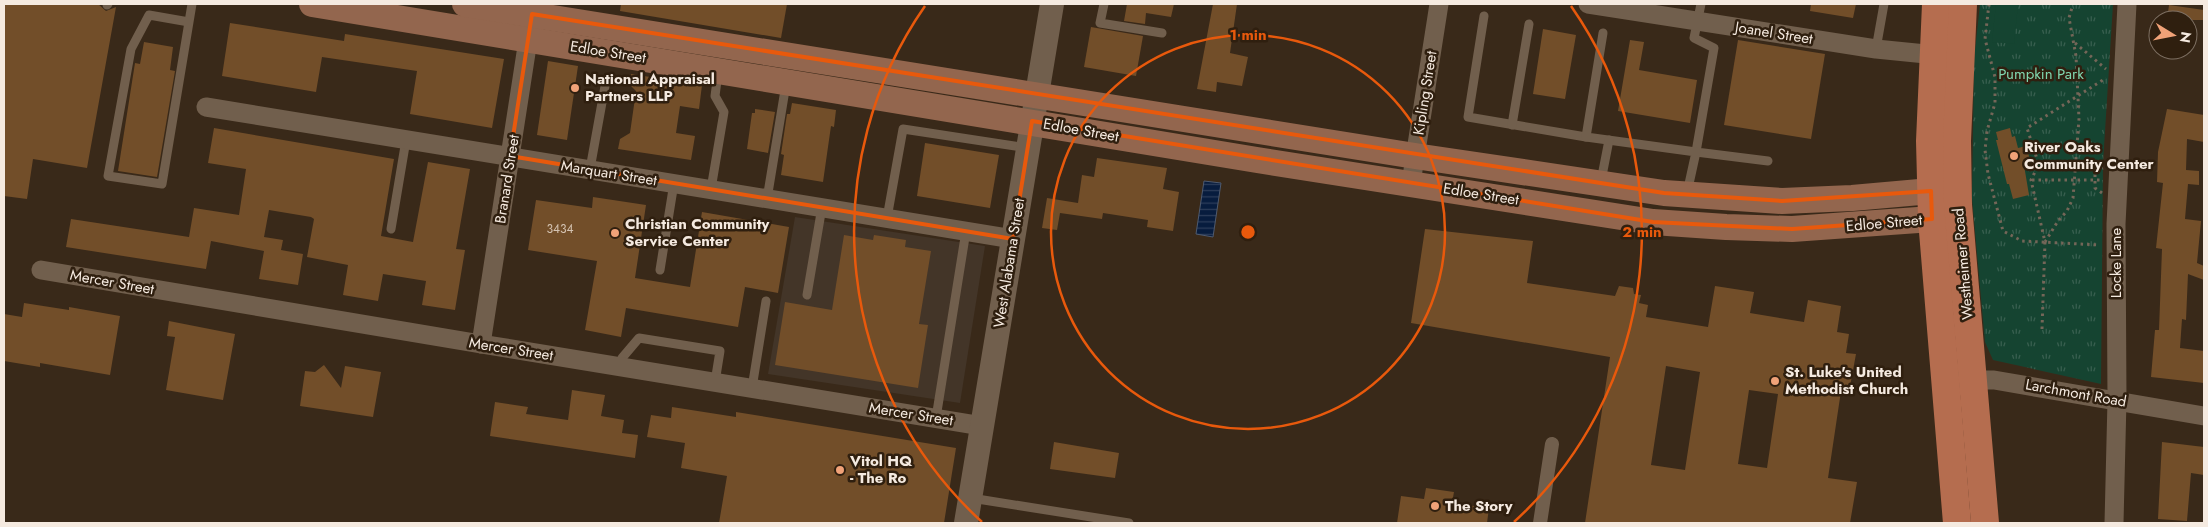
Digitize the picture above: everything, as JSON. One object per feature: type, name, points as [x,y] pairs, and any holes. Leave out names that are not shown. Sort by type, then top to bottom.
[{"type":"main road","name":"Edloe Street","points":[[321,4],[790,56],[1415,156],[1687,195],[1782,201],[1931,191],[1958,205]]},
{"type":"main road","name":"Edloe Street","points":[[465,4],[497,6],[531,27],[719,70],[1257,160],[1653,222],[1792,229],[1932,219],[1958,205]]},
{"type":"main road","name":"Westheimer Road","points":[[1936,4],[1930,141],[1932,219],[1958,523]]},
{"type":"main road","name":"Westheimer Road","points":[[1963,4],[1957,141],[1958,205],[1974,378],[1984,523]]},
{"type":"main road","points":[[786,81],[790,56]]},
{"type":"main road","points":[[1257,160],[1261,131]]},
{"type":"main road","points":[[1596,213],[1601,184]]},
{"type":"street","name":"West Alabama Street","points":[[966,523],[1052,4]]},
{"type":"street","name":"Kipling Street","points":[[1411,183],[1439,4]]},
{"type":"street","name":"Joanel Street","points":[[1588,4],[1699,13],[1876,49],[1933,56],[1960,57]]},
{"type":"street","name":"Locke Lane","points":[[2114,523],[2117,400],[2116,246],[2127,4]]},
{"type":"street","name":"Branard Street","points":[[481,344],[531,27]]},
{"type":"street","name":"Marquart Street","points":[[206,107],[1013,239]]},
{"type":"street","name":"Mercer Street","points":[[41,270],[982,426]]},
{"type":"street","name":"Larchmont Road","points":[[1947,381],[1974,378],[1994,380],[2204,416]]},
{"type":"street","points":[[1540,523],[1552,444]]},
{"type":"lane","points":[[189,22],[149,15],[131,48],[108,176],[162,184],[189,22],[192,4]]},
{"type":"lane","points":[[1104,4],[1100,23],[1162,33]]},
{"type":"lane","points":[[1876,49],[1884,4]]},
{"type":"lane","points":[[1687,195],[1714,48],[1694,38],[1699,13]]},
{"type":"lane","points":[[1484,16],[1468,117],[1586,137],[1768,161]]},
{"type":"lane","points":[[1512,125],[1530,24]]},
{"type":"lane","points":[[1586,137],[1603,33]]},
{"type":"lane","points":[[711,189],[724,112],[715,96],[719,70]]},
{"type":"lane","points":[[768,198],[786,81]]},
{"type":"lane","points":[[590,170],[605,86]]},
{"type":"lane","points":[[887,218],[903,129],[1028,148]]},
{"type":"lane","points":[[391,229],[406,140]]},
{"type":"lane","points":[[1601,184],[1609,140]]},
{"type":"lane","points":[[660,270],[674,183]]},
{"type":"lane","points":[[807,295],[822,207]]},
{"type":"lane","points":[[936,418],[966,231]]},
{"type":"lane","points":[[752,388],[766,300]]},
{"type":"lane","points":[[622,367],[622,358],[638,338],[648,339],[720,351],[715,382]]},
{"type":"lane","points":[[971,498],[1130,523]]},
{"type":"path","points":[[1989,4],[1986,39],[1996,88],[1996,103],[1987,132],[1985,150],[1988,174],[2003,231],[2022,241],[2116,246]]},
{"type":"path","points":[[2044,242],[2058,220],[2068,211],[2073,198],[2079,119],[2074,42],[2069,18],[2073,4]]},
{"type":"path","points":[[2042,329],[2044,242],[2031,180],[2037,168],[2037,159],[2027,128],[2077,98],[2113,73],[2074,42]]},
{"type":"path","points":[[2031,180],[2118,180]]},
{"type":"highlighted area","points":[[532,14],[1664,193],[1782,201],[1931,191],[1932,219],[1792,229],[1653,222],[1032,121],[1013,239],[510,156]]},
{"type":"shaded area","points":[[795,217],[985,246],[960,403],[768,374]]},
{"type":"green space","name":"Pumpkin Park","points":[[1980,4],[2113,4],[2103,163],[2101,384],[1993,360],[1985,342],[1972,198],[1974,60]]},
{"type":"green space","points":[[1996,4],[2018,4],[2014,44],[1992,42]]},
{"type":"water","points":[[1204,181],[1221,183],[1213,237],[1196,234]]},
{"type":"building","points":[[4,4],[98,4],[106,11],[116,7],[87,168],[33,159],[27,199],[4,196]]},
{"type":"building","points":[[621,4],[787,4],[781,38],[620,11]]},
{"type":"building","points":[[1127,4],[1174,4],[1171,17],[1146,13],[1145,24],[1124,21]]},
{"type":"building","points":[[1213,4],[1237,4],[1230,53],[1248,57],[1242,86],[1217,82],[1216,92],[1197,89]]},
{"type":"building","points":[[1811,4],[1856,4],[1853,18],[1810,11]]},
{"type":"building","points":[[2169,5],[2204,10],[2204,20],[2198,20],[2198,10],[2168,10]]},
{"type":"building","points":[[230,23],[344,41],[345,34],[504,59],[492,128],[410,114],[417,71],[322,57],[316,92],[222,76]]},
{"type":"building","points":[[1091,27],[1143,36],[1136,76],[1084,67]]},
{"type":"building","points":[[1543,29],[1576,35],[1565,99],[1533,94]]},
{"type":"building","points":[[1630,40],[1644,42],[1639,70],[1697,80],[1690,123],[1618,111]]},
{"type":"building","points":[[1738,40],[1825,54],[1811,139],[1724,125]]},
{"type":"building","points":[[144,42],[173,47],[170,70],[175,71],[157,177],[118,171],[135,63],[140,64]]},
{"type":"building","points":[[548,61],[578,66],[567,140],[537,135]]},
{"type":"building","points":[[631,74],[702,85],[699,109],[680,106],[676,133],[695,136],[691,160],[618,149],[620,139],[630,133],[636,91],[630,85]]},
{"type":"building","points":[[792,103],[836,110],[834,127],[831,126],[823,182],[781,175],[784,155],[781,154],[787,114],[790,114]]},
{"type":"building","points":[[755,109],[775,112],[768,153],[747,149],[752,113],[755,113]]},
{"type":"building","points":[[2167,109],[2204,115],[2204,142],[2187,139],[2186,170],[2199,171],[2199,185],[2188,184],[2185,219],[2201,221],[2197,263],[2204,266],[2204,280],[2188,274],[2186,320],[2182,319],[2180,348],[2204,351],[2204,383],[2151,377],[2155,330],[2159,330],[2162,249],[2156,248],[2163,183],[2157,182],[2158,152]]},
{"type":"building","points":[[214,128],[394,159],[381,236],[413,242],[428,162],[470,169],[456,249],[465,250],[455,310],[422,305],[426,281],[383,274],[378,301],[343,295],[348,265],[307,257],[314,219],[269,210],[264,237],[283,240],[281,250],[303,254],[298,285],[259,279],[264,251],[211,241],[206,269],[66,247],[71,219],[189,237],[194,208],[239,215],[246,169],[208,163]]},
{"type":"building","name":"River Oaks Community Center","points":[[2010,128],[2012,137],[2015,136],[2018,148],[2026,146],[2031,163],[2024,165],[2029,195],[2013,199],[2009,184],[2007,184],[1996,140],[1998,140],[1996,132]]},
{"type":"building","points":[[925,143],[999,155],[990,208],[917,196]]},
{"type":"building","points":[[1097,158],[1167,168],[1163,189],[1179,192],[1173,231],[1147,227],[1148,220],[1103,213],[1102,219],[1060,213],[1057,230],[1042,228],[1047,198],[1078,203],[1082,175],[1094,177]]},
{"type":"building","points":[[593,197],[646,205],[635,278],[690,287],[702,212],[789,227],[778,293],[745,287],[738,327],[626,308],[621,337],[585,330],[597,261],[528,250],[536,200],[592,208]]},
{"type":"building","name":"St. Luke's United Methodist Church","points":[[1425,229],[1533,241],[1527,283],[1615,296],[1619,286],[1633,288],[1634,294],[1641,295],[1639,303],[1648,305],[1646,317],[1708,327],[1715,286],[1754,292],[1750,313],[1804,322],[1808,300],[1841,306],[1837,332],[1849,334],[1846,353],[1856,354],[1849,392],[1841,391],[1828,478],[1857,482],[1850,523],[1585,523],[1610,357],[1411,323]],"holes":[[[1666,366],[1700,372],[1685,470],[1651,465]],[[1749,390],[1778,394],[1767,468],[1738,464]]]},
{"type":"building","points":[[844,235],[873,240],[874,235],[906,240],[905,247],[931,251],[919,324],[928,325],[918,388],[775,365],[785,302],[832,310]]},
{"type":"building","points":[[24,303],[69,310],[69,307],[120,316],[110,375],[40,363],[40,367],[4,361],[4,314],[22,317]]},
{"type":"building","points":[[169,321],[235,334],[223,400],[166,390],[175,337],[167,336]]},
{"type":"building","points":[[324,365],[341,388],[345,366],[381,372],[373,417],[300,406],[305,371],[315,372]]},
{"type":"building","points":[[572,390],[605,395],[601,416],[624,420],[622,433],[638,435],[635,458],[490,436],[495,402],[528,407],[526,414],[568,420]]},
{"type":"building","name":"Vitol HQ - The Ro","points":[[672,407],[736,417],[736,412],[956,448],[944,523],[719,523],[727,476],[681,468],[685,443],[647,437],[651,415],[671,418]]},
{"type":"building","points":[[1054,442],[1119,453],[1115,478],[1050,469]]},
{"type":"building","points":[[2162,442],[2204,447],[2204,475],[2191,473],[2187,521],[2158,519]]},
{"type":"building","name":"The Story","points":[[1426,488],[1454,492],[1452,503],[1489,508],[1487,523],[1397,523],[1401,496],[1424,499]]},
{"type":"place","name":"National Appraisal Partners LLP","points":[[575,88]]},
{"type":"place","name":"River Oaks Community Center","points":[[2014,156]]},
{"type":"place","name":"Christian Community Service Center","points":[[615,233]]},
{"type":"place","name":"St. Luke's United Methodist Church","points":[[1775,381]]},
{"type":"place","name":"Vitol HQ - The Ro","points":[[840,470]]},
{"type":"place","name":"The Story","points":[[1435,506]]}]
